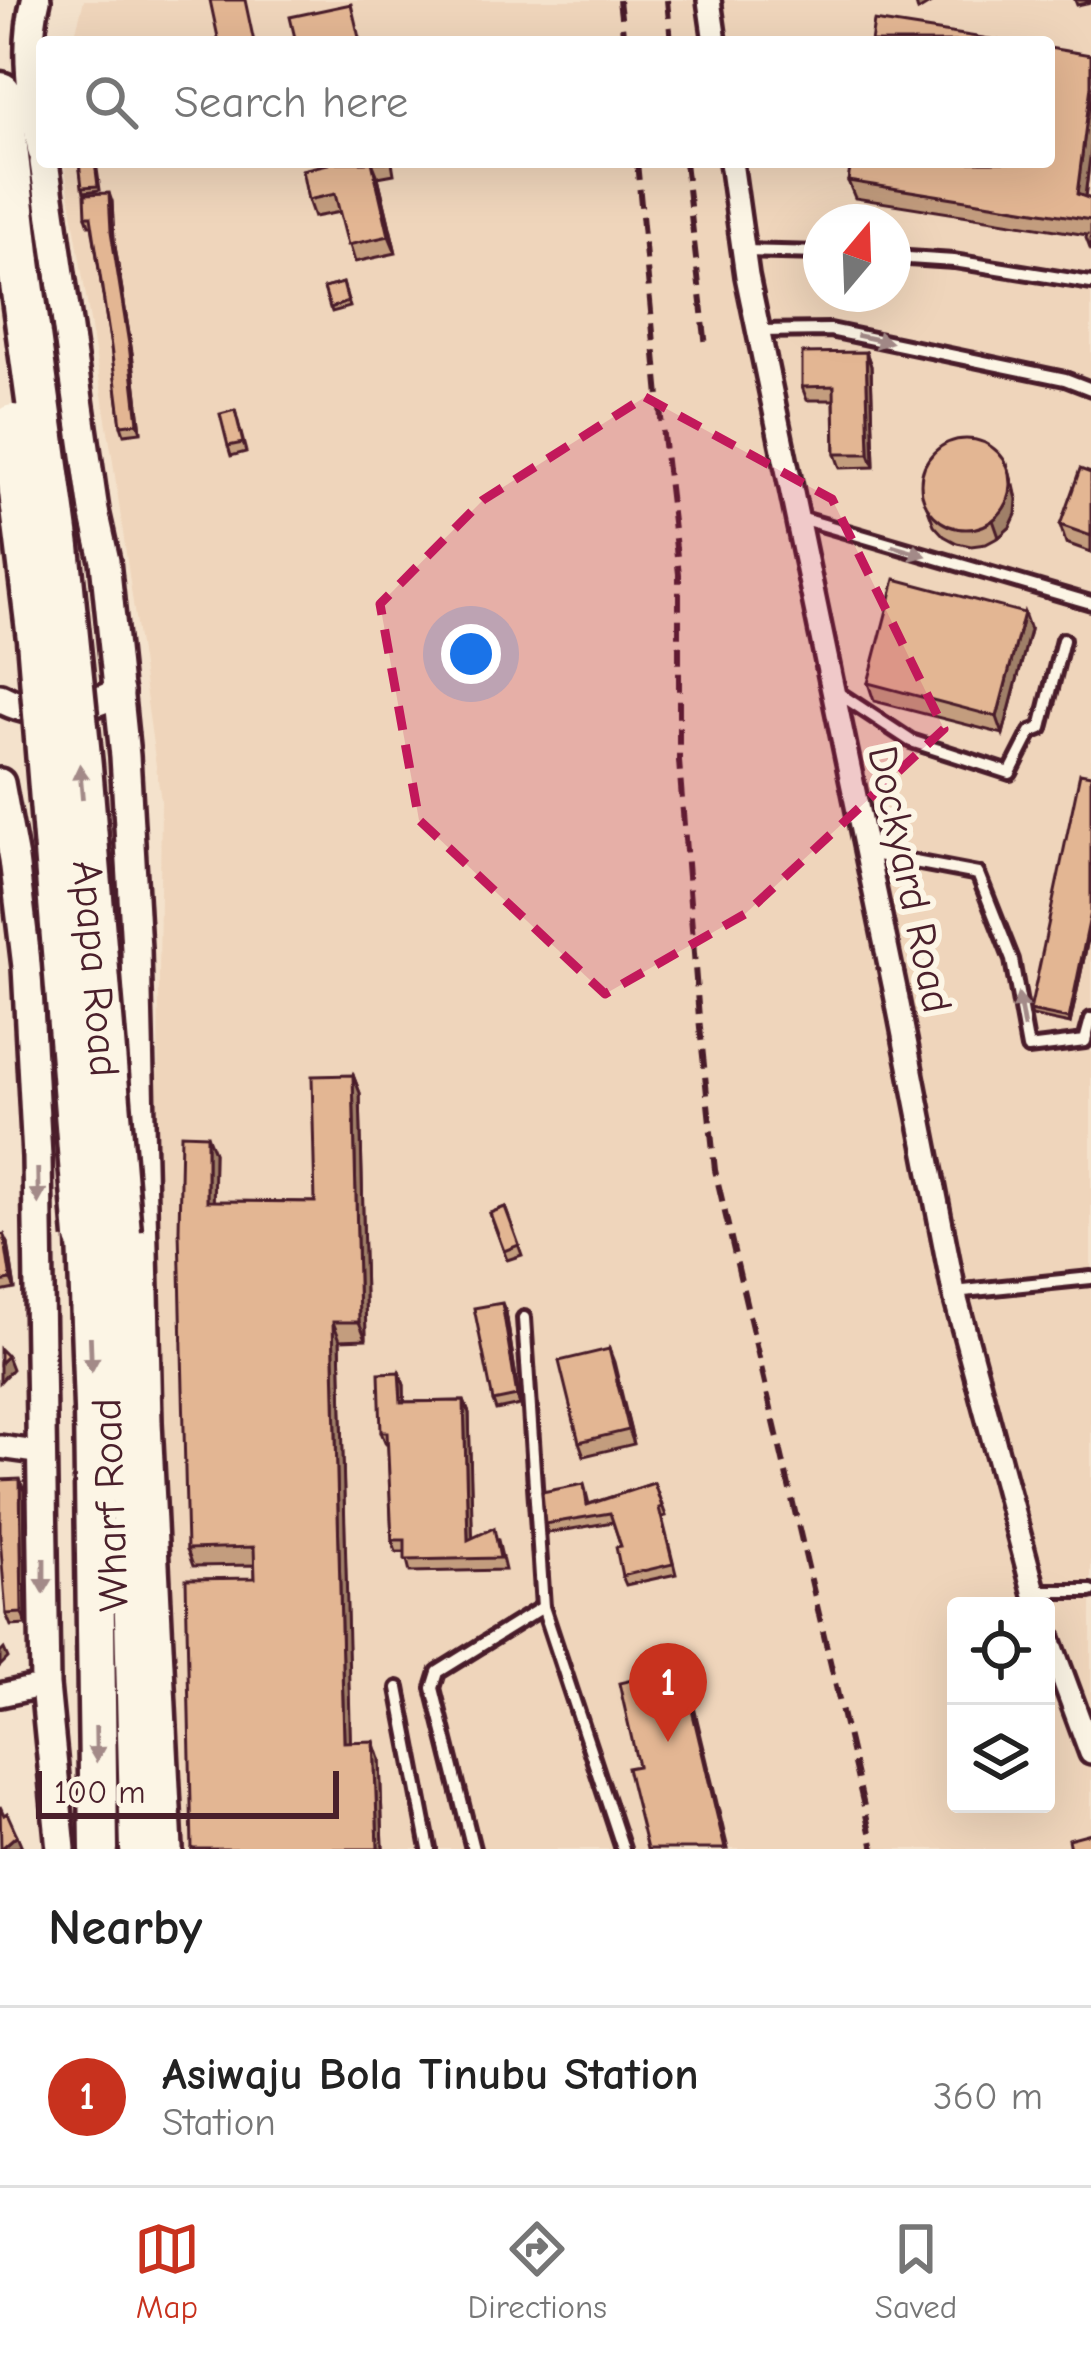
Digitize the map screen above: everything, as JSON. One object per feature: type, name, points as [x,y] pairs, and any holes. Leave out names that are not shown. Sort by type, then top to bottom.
[{"type":"highway","name":"Apapa Road","points":[[0,94],[80,766],[103,1235]]},
{"type":"highway","name":"Apapa Road","points":[[0,334],[39,638],[52,800],[103,1235]]},
{"type":"highway","points":[[0,536],[52,800]]},
{"type":"main road","name":"Apapa Road","points":[[99,1849],[93,1408],[103,1235]]},
{"type":"main road","name":"Apapa Road","points":[[103,1235],[128,1422],[139,1849]]},
{"type":"street","points":[[36,0],[29,56],[36,107]]},
{"type":"street","points":[[709,0],[714,36]]},
{"type":"street","name":"Wharf Road","points":[[45,168],[105,561],[119,692],[136,949],[148,1446],[168,1849]]},
{"type":"street","name":"Dockyard Road","points":[[732,168],[758,331],[954,1292],[1036,1597]]},
{"type":"street","points":[[0,698],[31,711],[93,705],[119,692]]},
{"type":"street","points":[[0,783],[24,943],[37,1156],[44,1685],[61,1849]]},
{"type":"street","points":[[24,943],[50,929],[80,923],[104,925],[136,949]]},
{"type":"street","points":[[0,1447],[43,1453]]},
{"type":"street","points":[[1055,1655],[1091,1753]]},
{"type":"street","points":[[0,1695],[44,1685]]},
{"type":"lane","points":[[743,251],[803,253]]},
{"type":"lane","points":[[911,257],[1091,283]]},
{"type":"lane","points":[[758,331],[830,330],[1065,379],[1091,389]]},
{"type":"lane","points":[[797,517],[1091,603]]},
{"type":"lane","points":[[832,689],[911,742],[1010,772],[1031,732],[1041,728],[1064,640]]},
{"type":"lane","points":[[867,853],[978,874],[1012,960],[1028,1048],[1085,1041],[1091,1019]]},
{"type":"lane","points":[[954,1292],[1091,1278]]},
{"type":"lane","points":[[524,1318],[543,1607],[623,1849]]},
{"type":"lane","points":[[1044,1597],[1091,1591]]},
{"type":"lane","points":[[473,1849],[433,1688],[438,1672],[543,1607]]},
{"type":"lane","points":[[398,1688],[428,1849]]},
{"type":"highlighted area","points":[[645,397],[832,499],[944,729],[745,914],[605,994],[419,820],[380,604],[483,500]]},
{"type":"shaded area","points":[[84,0],[1091,0],[1091,1849],[144,1849],[121,1279],[158,1068],[161,801],[65,168],[1055,168],[1055,36],[75,36]]},
{"type":"building","points":[[210,0],[245,0],[253,36],[218,36]]},
{"type":"building","points":[[351,4],[359,36],[295,36],[290,17]]},
{"type":"building","points":[[874,21],[970,36],[872,36]]},
{"type":"building","points":[[1055,49],[1091,55],[1077,194],[1091,199],[1091,220],[848,181],[850,168],[1055,168]]},
{"type":"building","points":[[80,168],[96,168],[98,186],[82,187]]},
{"type":"building","points":[[373,168],[389,236],[348,245],[335,194],[308,200],[302,170]]},
{"type":"building","points":[[109,193],[138,423],[121,425],[91,216],[86,216],[85,194]]},
{"type":"building","points":[[343,283],[348,302],[330,308],[324,288]]},
{"type":"building","points":[[866,352],[869,454],[835,454],[834,386],[802,387],[802,353]]},
{"type":"building","points":[[235,410],[243,443],[228,446],[220,414]]},
{"type":"building","points":[[966,439],[998,452],[1011,484],[998,516],[966,529],[934,516],[921,484],[934,452]]},
{"type":"building","points":[[1080,469],[1091,473],[1091,536],[1060,525]]},
{"type":"building","points":[[895,579],[1024,613],[997,717],[868,683]]},
{"type":"building","points":[[1080,773],[1091,775],[1091,912],[1069,1019],[1030,1011]]},
{"type":"building","points":[[353,1075],[359,1322],[333,1322],[344,1742],[374,1741],[378,1849],[192,1849],[186,1579],[255,1578],[254,1547],[187,1549],[181,1134],[207,1135],[207,1201],[315,1202],[312,1076]]},
{"type":"building","points":[[505,1207],[519,1245],[504,1251],[490,1213]]},
{"type":"building","points":[[4,1234],[11,1280],[0,1282],[0,1235]]},
{"type":"building","points":[[502,1303],[517,1396],[493,1401],[474,1308]]},
{"type":"building","points":[[609,1349],[629,1430],[579,1442],[559,1361]]},
{"type":"building","points":[[399,1372],[401,1402],[464,1401],[468,1540],[494,1528],[500,1558],[405,1560],[405,1540],[392,1540],[379,1373]]},
{"type":"building","points":[[20,1479],[22,1613],[6,1614],[0,1480]]},
{"type":"building","points":[[654,1483],[673,1564],[622,1576],[616,1547],[621,1546],[610,1513],[545,1524],[542,1492],[584,1484],[587,1505]]},
{"type":"building","points":[[682,1668],[725,1849],[647,1849],[627,1768],[638,1766],[619,1683]]},
{"type":"building","points":[[0,1806],[17,1835],[1,1849]]},
{"type":"building","points":[[1091,1833],[1091,1849],[1070,1849],[1068,1839]]},
{"type":"railway","points":[[619,0],[623,36]]},
{"type":"railway","points":[[667,0],[670,36]]},
{"type":"railway","points":[[638,168],[679,574],[679,761],[715,1170],[874,1849]]},
{"type":"railway","points":[[686,168],[706,347]]},
{"type":"place","name":"Asiwaju Bola Tinubu Station","points":[[668,1742]]}]
